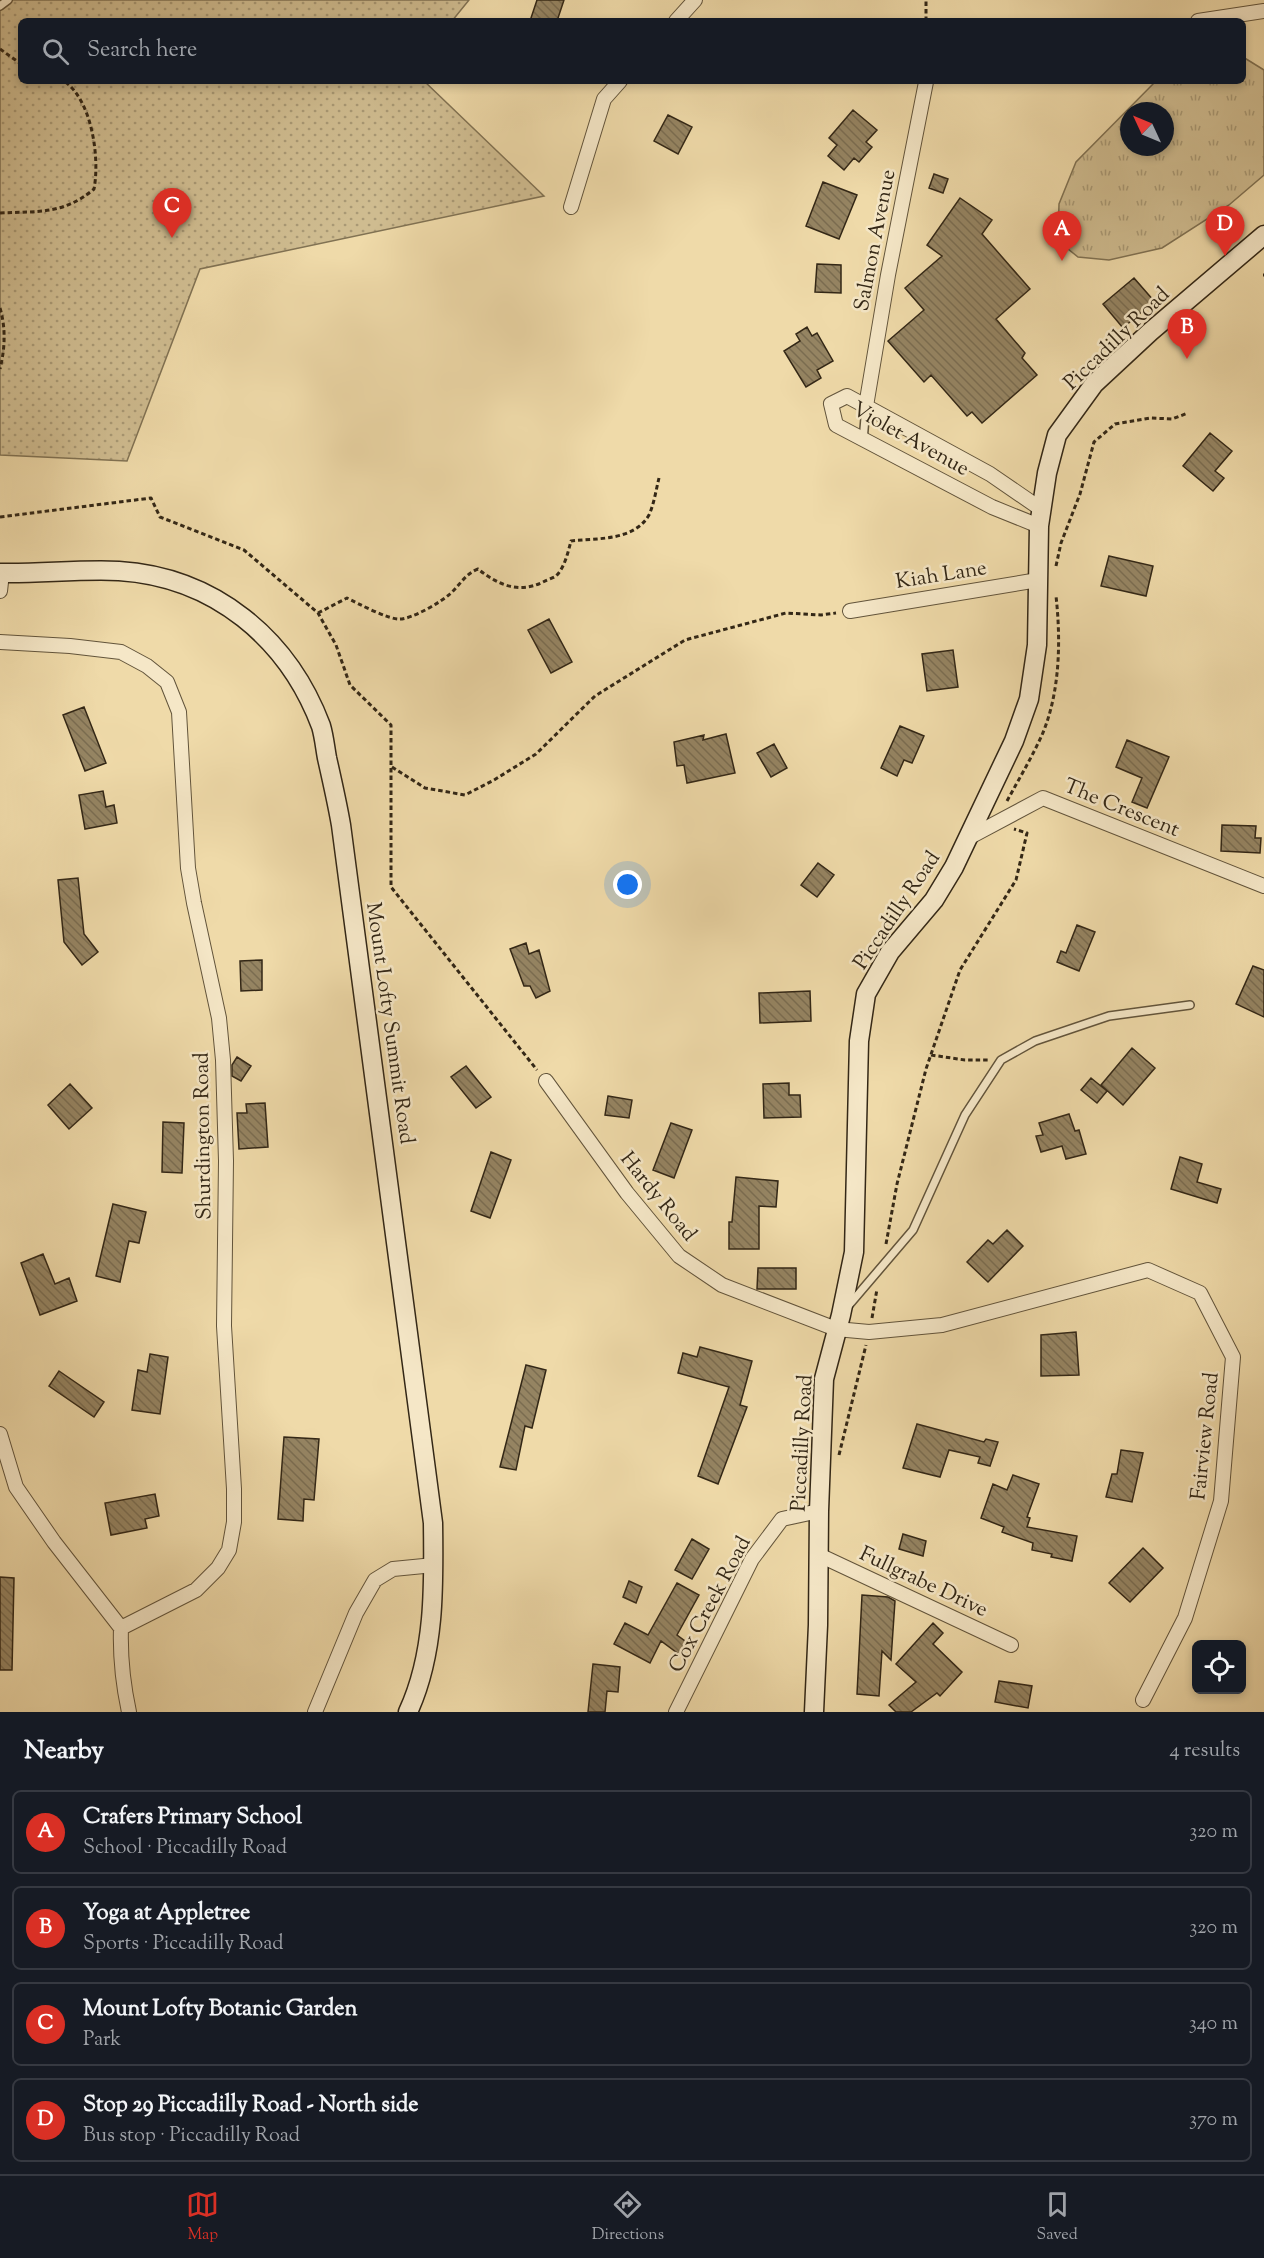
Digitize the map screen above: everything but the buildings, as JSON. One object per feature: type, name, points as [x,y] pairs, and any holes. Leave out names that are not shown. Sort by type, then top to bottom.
[{"type":"main road","name":"Piccadilly Road","points":[[814,1712],[824,1379],[854,1252],[859,1041],[866,994],[890,952],[934,900],[954,867],[1014,741],[1029,699],[1046,580],[1040,518],[1047,473],[1057,435],[1094,384],[1150,332],[1264,235]]},
{"type":"main road","name":"Mount Lofty Summit Road","points":[[1,579],[119,571],[161,577],[198,589],[245,617],[273,645],[295,675],[321,727],[341,825],[382,1120],[433,1523],[434,1593],[428,1649],[408,1712]]},
{"type":"street","points":[[679,18],[695,0]]},
{"type":"street","points":[[1216,18],[1264,10]]},
{"type":"street","points":[[571,207],[603,99],[617,84]]},
{"type":"street","name":"Salmon Avenue","points":[[866,406],[926,84]]},
{"type":"street","name":"Violet Avenue","points":[[847,396],[866,406],[990,474],[1040,518],[992,507],[863,441],[836,425],[831,404],[847,396]]},
{"type":"street","name":"Kiah Lane","points":[[850,611],[1046,580]]},
{"type":"street","name":"Shurdington Road","points":[[0,642],[121,652],[147,666],[167,682],[179,712],[188,868],[219,1018],[223,1060],[226,1161],[225,1326],[234,1522],[229,1550],[218,1568],[196,1590],[121,1628]]},
{"type":"street","name":"The Crescent","points":[[968,838],[1043,798],[1264,886]]},
{"type":"street","name":"Hardy Road","points":[[546,1081],[627,1193],[679,1256],[722,1285],[838,1322]]},
{"type":"street","name":"Fairview Road","points":[[838,1322],[869,1332],[942,1325],[1148,1270],[1200,1293],[1233,1357],[1221,1501],[1185,1618],[1143,1700]]},
{"type":"street","points":[[0,1434],[16,1487],[54,1542],[121,1628],[123,1682],[129,1712]]},
{"type":"street","name":"Cox Creek Road","points":[[676,1712],[752,1559],[782,1519],[819,1511]]},
{"type":"street","name":"Fullgrabe Drive","points":[[819,1555],[1011,1645]]},
{"type":"street","points":[[315,1712],[356,1613],[375,1580],[393,1569],[434,1565]]},
{"type":"lane","points":[[0,6],[8,0]]},
{"type":"lane","points":[[863,441],[866,406]]},
{"type":"lane","points":[[838,1322],[913,1230],[965,1115],[1001,1060],[1035,1041],[1109,1016],[1190,1005]]},
{"type":"path","points":[[926,0],[926,18]]},
{"type":"path","points":[[0,49],[18,62]]},
{"type":"path","points":[[0,213],[50,211],[78,203],[94,189],[97,175],[93,134],[83,106],[73,87],[68,84]]},
{"type":"path","points":[[0,308],[5,326],[0,369]]},
{"type":"path","points":[[838,1459],[869,1332],[897,1184],[931,1055],[960,970],[1016,880],[1027,833],[995,824],[1042,733],[1056,689],[1059,619],[1046,580],[1080,494],[1094,442],[1115,424],[1151,418],[1172,419],[1188,414]]},
{"type":"path","points":[[318,613],[347,598],[399,620],[421,612],[450,594],[470,572],[478,569],[492,581],[508,588],[533,587],[556,576],[566,560],[571,541],[620,536],[638,529],[649,514],[659,478]]},
{"type":"path","points":[[392,767],[425,788],[465,795],[536,754],[595,696],[685,640],[786,613],[821,615],[850,611]]},
{"type":"path","points":[[931,1055],[965,1060],[1001,1060]]},
{"type":"green space","points":[[0,0],[469,0],[454,18],[18,18],[18,84],[427,84],[544,196],[200,269],[127,461],[0,455]]},
{"type":"green space","points":[[1246,59],[1264,70],[1264,175],[1229,205],[1162,248],[1109,260],[1078,257],[1058,241],[1059,204],[1076,162],[1120,117],[1120,156],[1174,156],[1174,102],[1135,102],[1153,84],[1246,84]]},
{"type":"place","name":"Mount Lofty Botanic Garden","points":[[172,238]]},
{"type":"place","name":"Stop 29 Piccadilly Road - North side","points":[[1225,256]]},
{"type":"place","name":"Crafers Primary School","points":[[1062,261]]},
{"type":"place","name":"Yoga at Appletree","points":[[1187,359]]}]
